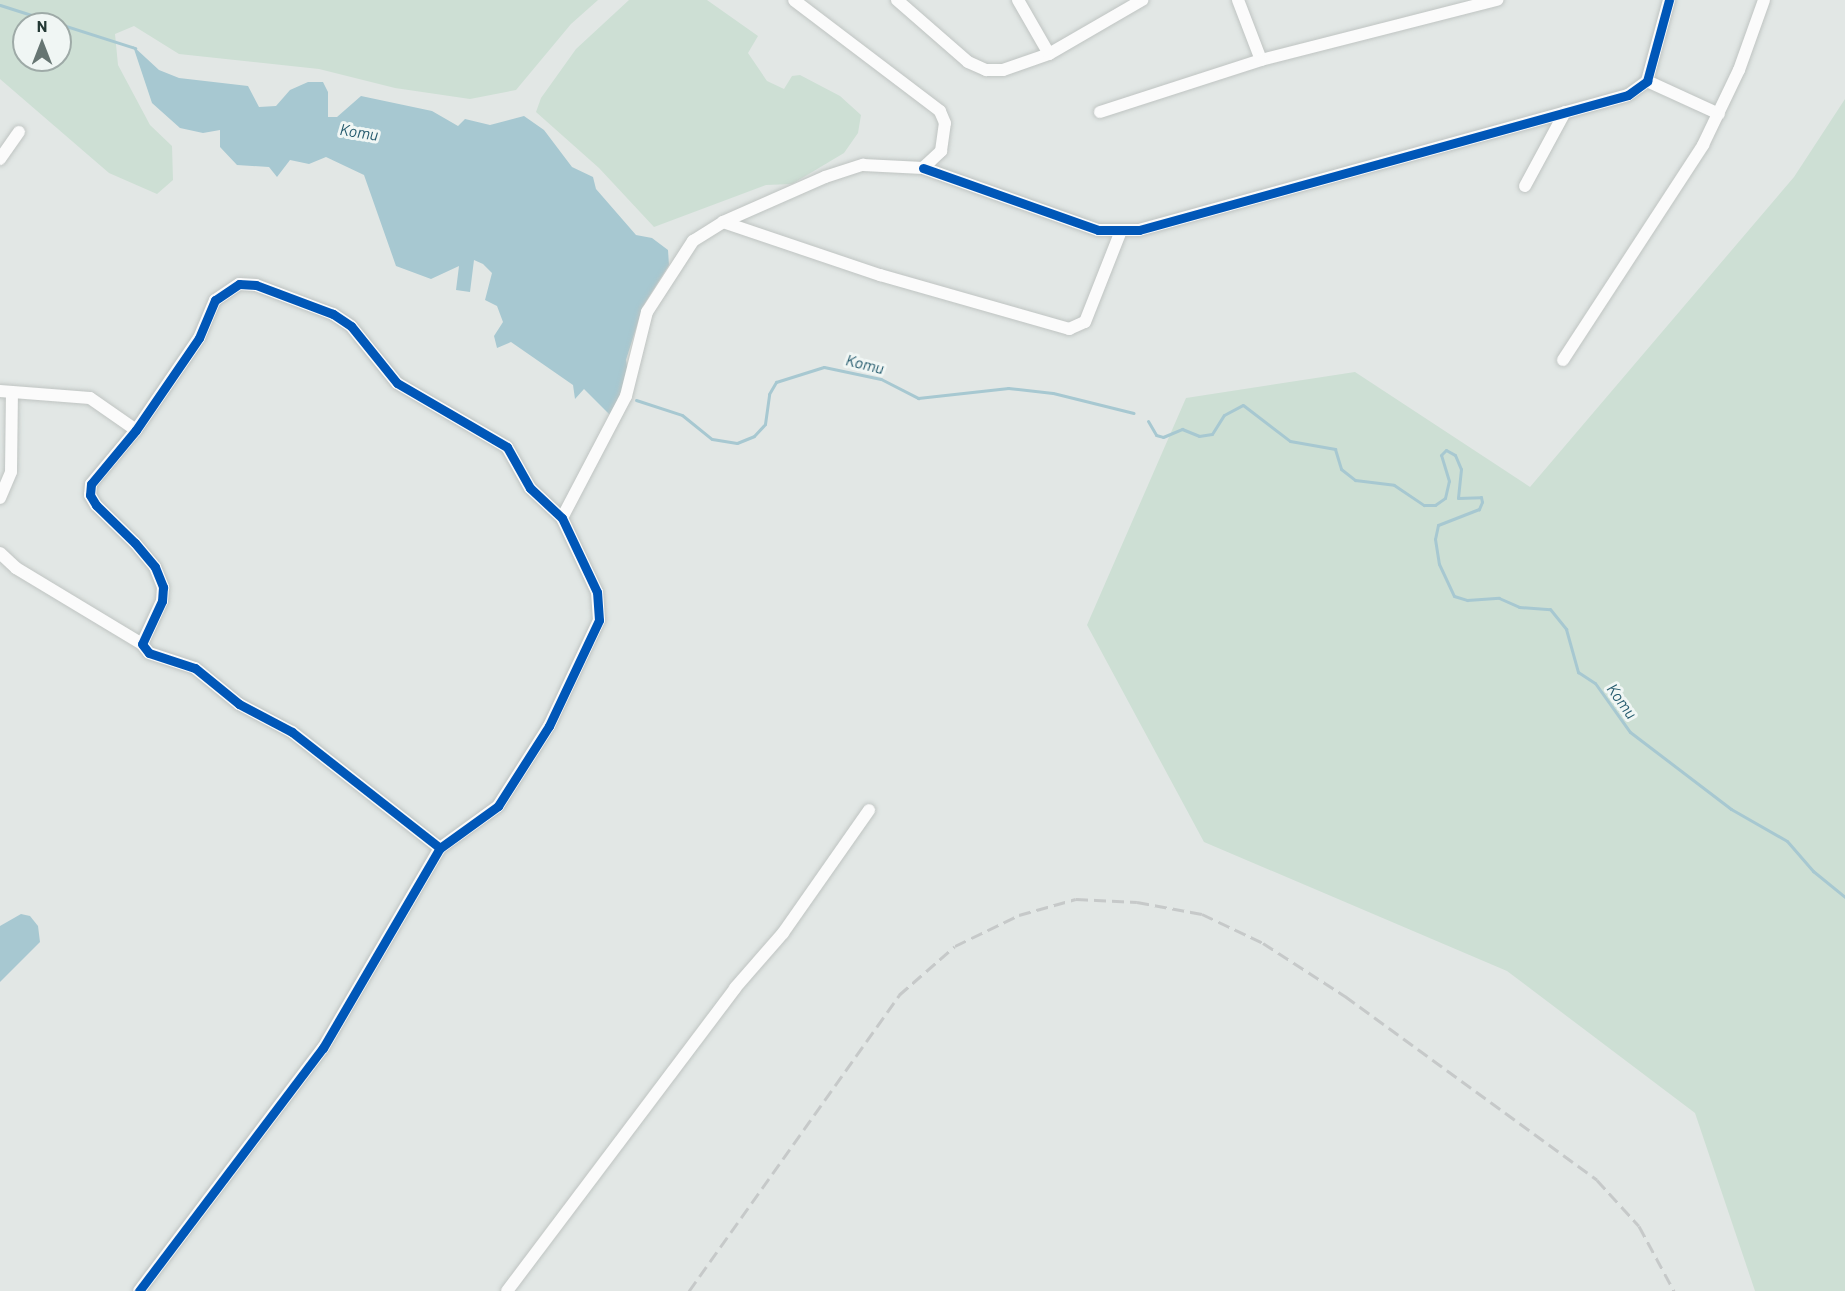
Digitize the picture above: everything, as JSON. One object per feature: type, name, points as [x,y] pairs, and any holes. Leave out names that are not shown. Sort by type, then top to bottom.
[{"type":"street","points":[[794,0],[940,111],[945,123],[941,151],[923,168]]},
{"type":"street","points":[[897,0],[968,62],[986,70],[1023,66],[1049,54],[1142,0]]},
{"type":"street","points":[[1018,0],[1049,54]]},
{"type":"street","points":[[1238,0],[1262,60]]},
{"type":"street","points":[[1100,112],[1262,60],[1497,0]]},
{"type":"street","points":[[562,518],[626,396],[647,312],[693,241],[723,222],[864,165],[923,168],[1098,230],[1120,233],[1628,95],[1647,81],[1669,0]]},
{"type":"street","points":[[1563,360],[1719,114],[1764,0]]},
{"type":"street","points":[[1647,81],[1719,114]]},
{"type":"street","points":[[1525,186],[1565,112]]},
{"type":"street","points":[[0,159],[19,132]]},
{"type":"street","points":[[723,222],[880,275],[1069,329],[1085,322],[1120,233]]},
{"type":"street","points":[[139,1291],[322,1048],[440,848],[498,806],[554,717],[600,620],[597,592],[562,518],[530,488],[507,447],[397,383],[351,326],[333,314],[256,285],[239,284],[215,300],[199,338],[136,430],[92,484],[90,495],[155,567],[163,587],[162,601],[142,644]]},
{"type":"street","points":[[0,498],[11,472],[6,393],[90,398],[136,430]]},
{"type":"street","points":[[0,553],[16,568],[142,644],[149,652],[195,668],[239,704],[292,732],[440,848]]},
{"type":"street","points":[[507,1291],[735,988],[783,933],[869,810]]},
{"type":"green space","points":[[0,0],[598,0],[571,24],[516,90],[470,99],[395,88],[319,69],[179,54],[134,26],[115,34],[118,65],[150,125],[172,146],[173,180],[157,194],[109,173],[0,79]]},
{"type":"green space","points":[[629,0],[707,0],[758,36],[748,53],[767,81],[784,89],[792,76],[800,75],[840,96],[861,115],[858,133],[844,153],[792,184],[766,185],[654,227],[599,168],[536,112],[541,98],[576,49]]},
{"type":"green space","points":[[1845,99],[1845,1291],[1755,1291],[1695,1113],[1507,971],[1204,842],[1087,625],[1186,398],[1355,372],[1530,487],[1794,177]]},
{"type":"water","points":[[133,46],[159,70],[179,78],[248,86],[259,107],[276,106],[290,90],[308,82],[323,82],[328,92],[328,117],[337,117],[361,96],[432,111],[458,126],[465,119],[490,125],[524,116],[544,130],[572,167],[593,177],[596,189],[636,235],[652,238],[668,250],[669,265],[643,306],[626,360],[629,379],[615,420],[584,389],[575,399],[573,385],[511,342],[497,348],[494,336],[503,322],[497,306],[485,300],[492,273],[483,264],[474,260],[470,292],[456,290],[459,266],[431,279],[396,266],[364,175],[326,157],[309,164],[290,160],[277,177],[269,167],[237,165],[220,147],[220,130],[203,133],[180,128],[152,103]]},
{"type":"water","points":[[21,914],[30,916],[38,926],[40,942],[0,982],[0,926]]},
{"type":"waterway","name":"Komu","points":[[0,5],[135,48]]},
{"type":"waterway","name":"Komu","points":[[636,400],[682,415],[712,439],[737,443],[754,436],[765,424],[769,394],[776,382],[824,367],[881,379],[918,398],[1008,388],[1053,393],[1134,413]]},
{"type":"waterway","name":"Komu","points":[[1148,421],[1156,435],[1163,437],[1182,429],[1199,436],[1212,434],[1224,415],[1243,405],[1290,441],[1335,449],[1341,469],[1355,480],[1394,485],[1424,505],[1435,505],[1445,498],[1449,481],[1441,455],[1446,450],[1455,455],[1461,469],[1458,498],[1481,497],[1482,502],[1479,509],[1438,525],[1435,539],[1439,564],[1454,596],[1467,600],[1499,598],[1519,607],[1550,609],[1566,629],[1578,672],[1595,683],[1630,732],[1731,809],[1787,841],[1813,871],[1845,897]]},
{"type":"railway","points":[[689,1291],[899,995],[955,946],[1019,915],[1076,899],[1137,902],[1202,914],[1263,943],[1345,996],[1597,1180],[1639,1226],[1674,1291]]},
{"type":"cycle path","points":[[923,168],[1098,230],[1139,230],[1628,95],[1647,81],[1669,0]]},
{"type":"cycle path","points":[[139,1291],[323,1048],[440,848],[498,806],[549,726],[599,620],[597,592],[562,518],[530,488],[507,447],[397,383],[351,326],[333,314],[256,285],[239,284],[215,300],[199,338],[136,430],[91,484],[90,495],[96,505],[135,543],[155,567],[163,587],[162,601],[142,644],[149,653],[195,668],[239,704],[292,732],[440,848]]}]
